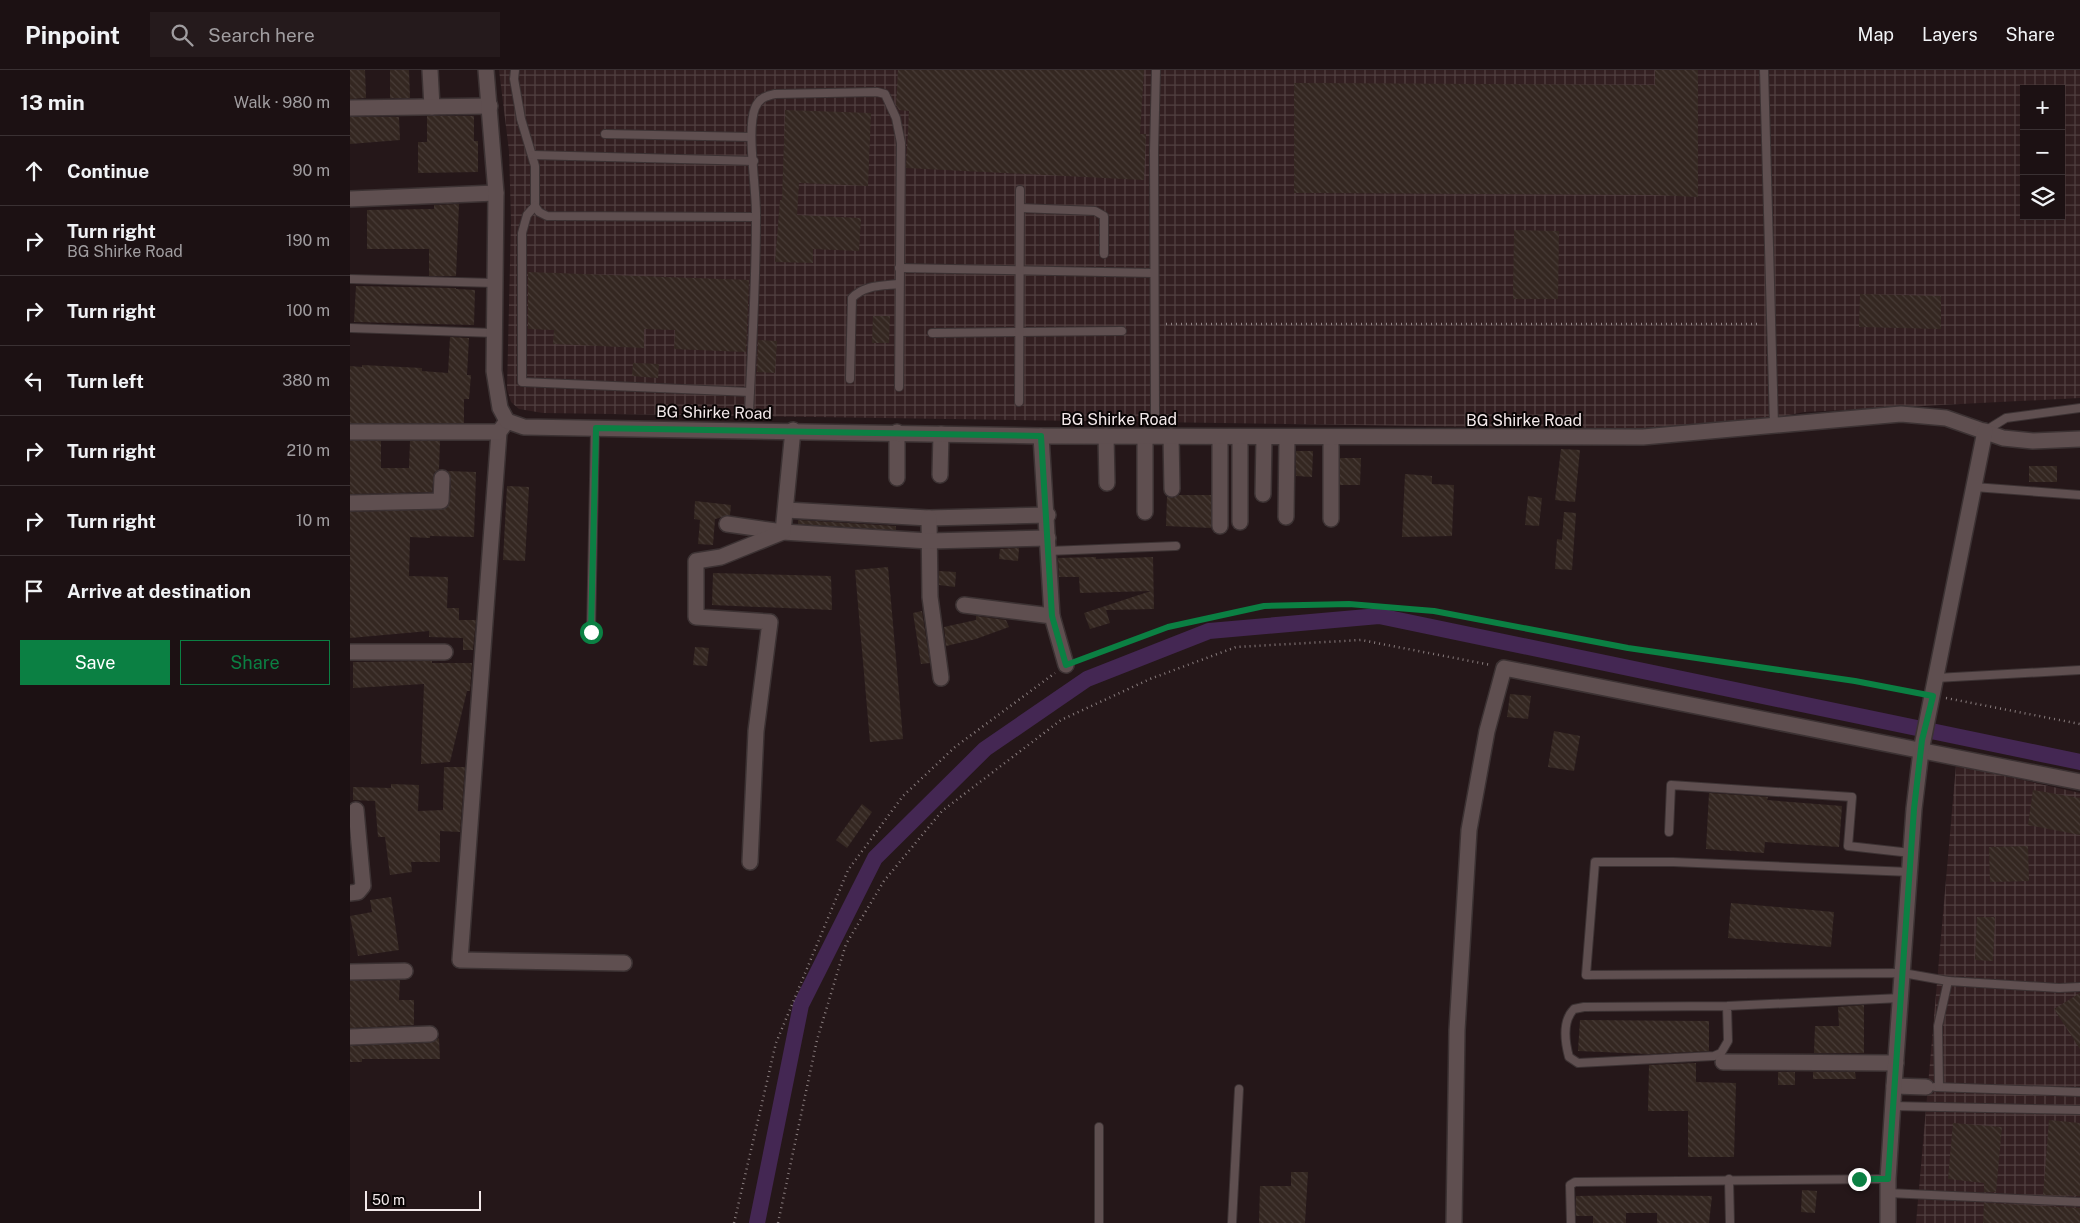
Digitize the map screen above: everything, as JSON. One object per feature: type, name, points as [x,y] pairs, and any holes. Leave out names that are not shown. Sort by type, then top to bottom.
[{"type":"street","points":[[430,70],[432,107]]},
{"type":"street","points":[[486,70],[496,193],[494,371],[503,427],[460,960],[624,963]]},
{"type":"street","points":[[350,108],[490,106]]},
{"type":"street","points":[[350,199],[496,193]]},
{"type":"street","name":"BG Shirke Road","points":[[350,432],[524,427],[793,430],[1041,436],[1643,437],[1901,414],[1946,418],[2003,438],[2033,441],[2080,439]]},
{"type":"street","points":[[783,532],[793,430]]},
{"type":"street","points":[[1888,1223],[1892,1106],[1921,746],[1985,431]]},
{"type":"street","points":[[897,432],[897,478]]},
{"type":"street","points":[[940,475],[941,434]]},
{"type":"street","points":[[1041,436],[1048,516],[1052,616],[1066,665]]},
{"type":"street","points":[[1106,436],[1106,483]]},
{"type":"street","points":[[1145,436],[1145,512]]},
{"type":"street","points":[[1171,436],[1172,489]]},
{"type":"street","points":[[1220,437],[1220,526]]},
{"type":"street","points":[[1240,437],[1240,522]]},
{"type":"street","points":[[1264,437],[1264,494]]},
{"type":"street","points":[[1286,517],[1287,437]]},
{"type":"street","points":[[1331,519],[1332,437]]},
{"type":"street","points":[[350,502],[441,501],[442,478]]},
{"type":"street","points":[[786,510],[929,518],[1048,516]]},
{"type":"street","points":[[929,518],[930,597],[941,678]]},
{"type":"street","points":[[727,524],[783,532],[929,541],[1048,544]]},
{"type":"street","points":[[750,862],[756,731],[770,622],[696,617],[696,561],[721,556],[783,532]]},
{"type":"street","points":[[964,605],[1052,616]]},
{"type":"street","points":[[350,652],[445,652]]},
{"type":"street","points":[[1454,1223],[1457,1030],[1469,830],[1487,731],[1504,668],[1921,746],[2080,782]]},
{"type":"street","points":[[350,893],[358,892],[363,886],[356,810]]},
{"type":"street","points":[[350,972],[404,971]]},
{"type":"street","points":[[350,1037],[430,1034]]},
{"type":"street","points":[[1723,1062],[1896,1063]]},
{"type":"street","points":[[1894,1086],[1932,1087]]},
{"type":"lane","points":[[514,70],[520,119],[535,166],[535,206],[539,212],[547,216],[756,217]]},
{"type":"lane","points":[[1155,414],[1156,70]]},
{"type":"lane","points":[[1764,70],[1774,425]]},
{"type":"lane","points":[[749,412],[756,217],[752,137],[754,109],[764,96],[775,94],[877,92],[884,94],[896,118],[901,143],[898,284],[899,387]]},
{"type":"lane","points":[[605,134],[752,137]]},
{"type":"lane","points":[[533,155],[754,160]]},
{"type":"lane","points":[[1019,402],[1020,190]]},
{"type":"lane","points":[[535,206],[527,214],[522,233],[522,382],[750,392]]},
{"type":"lane","points":[[1020,208],[1095,211],[1104,216],[1104,254]]},
{"type":"lane","points":[[899,268],[1154,273]]},
{"type":"lane","points":[[350,279],[495,283]]},
{"type":"lane","points":[[850,379],[852,298],[858,292],[869,287],[898,284]]},
{"type":"lane","points":[[350,328],[495,333]]},
{"type":"lane","points":[[932,333],[1122,331]]},
{"type":"lane","points":[[1985,431],[2006,418],[2080,408]]},
{"type":"lane","points":[[591,632],[596,428]]},
{"type":"lane","points":[[1974,487],[2080,495]]},
{"type":"lane","points":[[1048,544],[1176,546]]},
{"type":"lane","points":[[1936,678],[2080,670]]},
{"type":"lane","points":[[1669,832],[1671,785],[1852,797],[1848,846],[1911,853]]},
{"type":"lane","points":[[1910,872],[1673,862],[1595,862],[1586,975],[1903,973],[1948,981],[2059,988],[2080,987]]},
{"type":"lane","points":[[1948,981],[1938,1026],[1932,1087],[2080,1092]]},
{"type":"lane","points":[[1727,1006],[1728,1041],[1721,1054],[1578,1063],[1569,1057],[1566,1046],[1566,1020],[1574,1009],[1584,1007],[1727,1006],[1902,998]]},
{"type":"lane","points":[[1232,1223],[1239,1089]]},
{"type":"lane","points":[[1892,1106],[2080,1110]]},
{"type":"lane","points":[[1099,1127],[1099,1223]]},
{"type":"lane","points":[[1729,1179],[1730,1223]]},
{"type":"lane","points":[[1571,1223],[1570,1186],[1575,1182],[1729,1179],[1888,1186],[2080,1202]]},
{"type":"path","points":[[1154,324],[1771,324]]},
{"type":"path","points":[[734,1223],[776,1043],[848,870],[903,796],[955,747],[1066,665],[1168,627],[1264,606],[1349,604],[1434,611],[1628,648],[1855,681],[1931,703],[2080,724]]},
{"type":"path","points":[[778,1223],[818,1040],[846,944],[884,882],[942,811],[1061,720],[1150,679],[1236,647],[1361,640],[1504,668]]},
{"type":"shaded area","points":[[499,70],[2080,70],[2080,398],[1804,412],[1769,419],[1636,429],[543,413],[519,409],[511,402],[507,389],[511,221],[509,151]]},
{"type":"shaded area","points":[[1956,765],[2080,793],[2080,1223],[1916,1223]]},
{"type":"building","points":[[350,70],[365,70],[366,98],[350,99]]},
{"type":"building","points":[[390,70],[409,70],[410,98],[390,98]]},
{"type":"building","points":[[898,70],[1144,70],[1140,134],[1146,134],[1144,180],[906,168],[909,111],[899,110],[896,105]]},
{"type":"building","points":[[1655,70],[1698,70],[1698,197],[1654,195],[1294,193],[1294,83],[1655,85]]},
{"type":"building","points":[[785,110],[871,113],[868,186],[799,183],[797,215],[861,218],[859,251],[813,249],[813,263],[775,262],[780,200],[782,200]]},
{"type":"building","points":[[427,116],[474,116],[474,141],[478,141],[478,172],[418,173],[418,142],[427,142]]},
{"type":"building","points":[[350,117],[399,117],[400,140],[350,144]]},
{"type":"building","points":[[459,204],[456,276],[429,276],[429,249],[367,249],[367,210],[434,209],[434,205]]},
{"type":"building","points":[[1514,230],[1559,231],[1558,299],[1513,299]]},
{"type":"building","points":[[528,272],[749,280],[746,352],[674,349],[675,330],[644,329],[644,348],[553,344],[554,330],[528,329]]},
{"type":"building","points":[[356,286],[475,290],[474,325],[354,322]]},
{"type":"building","points":[[1860,294],[1941,296],[1941,329],[1859,327]]},
{"type":"building","points":[[873,316],[890,316],[889,343],[872,343]]},
{"type":"building","points":[[450,337],[469,338],[467,375],[471,375],[469,399],[464,399],[464,423],[350,423],[350,366],[422,368],[422,371],[448,373]]},
{"type":"building","points":[[758,340],[777,341],[775,373],[757,372]]},
{"type":"building","points":[[633,363],[659,364],[658,378],[632,376]]},
{"type":"building","points":[[350,441],[381,441],[381,468],[409,468],[410,441],[440,441],[439,469],[434,473],[432,492],[350,494]]},
{"type":"building","points":[[1561,449],[1580,450],[1575,502],[1555,500]]},
{"type":"building","points":[[1296,451],[1313,451],[1312,477],[1296,476]]},
{"type":"building","points":[[1340,458],[1361,458],[1360,485],[1340,485]]},
{"type":"building","points":[[2029,466],[2057,466],[2057,482],[2029,482]]},
{"type":"building","points":[[448,471],[476,472],[474,537],[410,537],[409,576],[448,577],[447,608],[459,608],[459,620],[476,620],[473,650],[463,650],[463,638],[429,637],[429,631],[350,638],[350,512],[445,509],[450,501],[451,478]]},
{"type":"building","points":[[1405,474],[1432,476],[1432,484],[1454,485],[1452,536],[1402,537]]},
{"type":"building","points":[[507,486],[529,487],[525,561],[503,560]]},
{"type":"building","points":[[1179,495],[1211,495],[1211,528],[1166,526],[1167,497],[1173,498]]},
{"type":"building","points":[[1528,496],[1542,498],[1539,526],[1525,525]]},
{"type":"building","points":[[695,501],[731,505],[730,515],[715,519],[713,545],[698,544],[700,520],[694,519]]},
{"type":"building","points":[[1564,512],[1576,513],[1572,570],[1555,569],[1557,539],[1562,540]]},
{"type":"building","points":[[798,520],[896,526],[896,530],[798,524]]},
{"type":"building","points":[[1019,548],[1018,561],[999,559],[1000,549]]},
{"type":"building","points":[[1096,557],[1096,559],[1153,557],[1154,609],[1106,610],[1110,623],[1090,629],[1084,613],[1151,591],[1080,593],[1079,577],[1059,577],[1058,558]]},
{"type":"building","points":[[888,567],[903,739],[870,742],[855,570]]},
{"type":"building","points":[[939,571],[956,572],[955,587],[939,585]]},
{"type":"building","points":[[713,573],[831,576],[832,610],[712,605]]},
{"type":"building","points":[[922,611],[930,663],[921,664],[913,613]]},
{"type":"building","points":[[976,616],[1006,620],[1009,627],[976,639],[946,646],[944,627],[976,620]]},
{"type":"building","points":[[695,647],[709,648],[707,666],[693,665]]},
{"type":"building","points":[[432,661],[432,663],[472,663],[470,691],[467,691],[450,762],[421,764],[424,684],[353,688],[353,662]]},
{"type":"building","points":[[1510,694],[1531,696],[1528,719],[1507,717]]},
{"type":"building","points":[[1554,731],[1580,736],[1574,771],[1548,767]]},
{"type":"building","points":[[444,767],[465,767],[460,832],[440,831],[440,862],[411,862],[412,872],[390,875],[385,837],[378,837],[375,801],[353,800],[353,787],[391,788],[391,784],[419,785],[418,811],[443,810]]},
{"type":"building","points":[[2033,790],[2080,798],[2080,835],[2028,825]]},
{"type":"building","points":[[1709,793],[1768,797],[1767,800],[1842,806],[1839,847],[1765,842],[1764,853],[1706,849]]},
{"type":"building","points":[[862,804],[872,812],[847,848],[836,840]]},
{"type":"building","points":[[2028,846],[2029,881],[1990,882],[1989,847]]},
{"type":"building","points":[[391,897],[399,950],[358,956],[350,916],[372,912],[370,900]]},
{"type":"building","points":[[1731,903],[1834,912],[1831,947],[1728,938]]},
{"type":"building","points":[[1977,917],[1995,917],[1993,961],[1975,960]]},
{"type":"building","points":[[400,980],[399,1000],[414,1000],[414,1025],[350,1028],[350,981]]},
{"type":"building","points":[[2080,993],[2080,1049],[2054,1009]]},
{"type":"building","points":[[1864,1005],[1864,1053],[1814,1053],[1815,1026],[1839,1026],[1838,1007]]},
{"type":"building","points":[[1580,1020],[1709,1021],[1709,1051],[1649,1054],[1578,1051]]},
{"type":"building","points":[[439,1038],[440,1059],[362,1059],[362,1062],[350,1062],[350,1046],[430,1043]]},
{"type":"building","points":[[1696,1063],[1696,1082],[1736,1083],[1734,1157],[1688,1157],[1688,1111],[1648,1111],[1649,1065]]},
{"type":"building","points":[[1778,1072],[1795,1072],[1795,1085],[1778,1085]]},
{"type":"building","points":[[1813,1072],[1855,1072],[1856,1079],[1813,1079]]},
{"type":"building","points":[[2049,1120],[2080,1123],[2080,1196],[2043,1195]]},
{"type":"building","points":[[1953,1123],[2002,1127],[1996,1192],[1984,1192],[1984,1183],[1948,1179]]},
{"type":"building","points":[[1291,1172],[1308,1172],[1305,1223],[1259,1223],[1260,1186],[1291,1186]]},
{"type":"building","points":[[1802,1190],[1817,1191],[1815,1213],[1801,1212]]},
{"type":"building","points":[[1576,1196],[1712,1196],[1709,1223],[1657,1223],[1657,1213],[1626,1213],[1626,1223],[1593,1223],[1593,1216],[1576,1216]]},
{"type":"building","points":[[1984,1203],[2080,1208],[2080,1223],[1983,1223]]},
{"type":"waterway","points":[[757,1223],[801,1005],[875,858],[985,749],[1087,679],[1209,631],[1379,616],[2080,762]]},
{"type":"route","points":[[591,632],[596,428],[793,430],[1041,436],[1048,516],[1052,616],[1066,665],[1168,627],[1264,606],[1349,604],[1434,611],[1628,648],[1855,681],[1933,696],[1922,740],[1914,809],[1888,1179],[1859,1179]]}]
